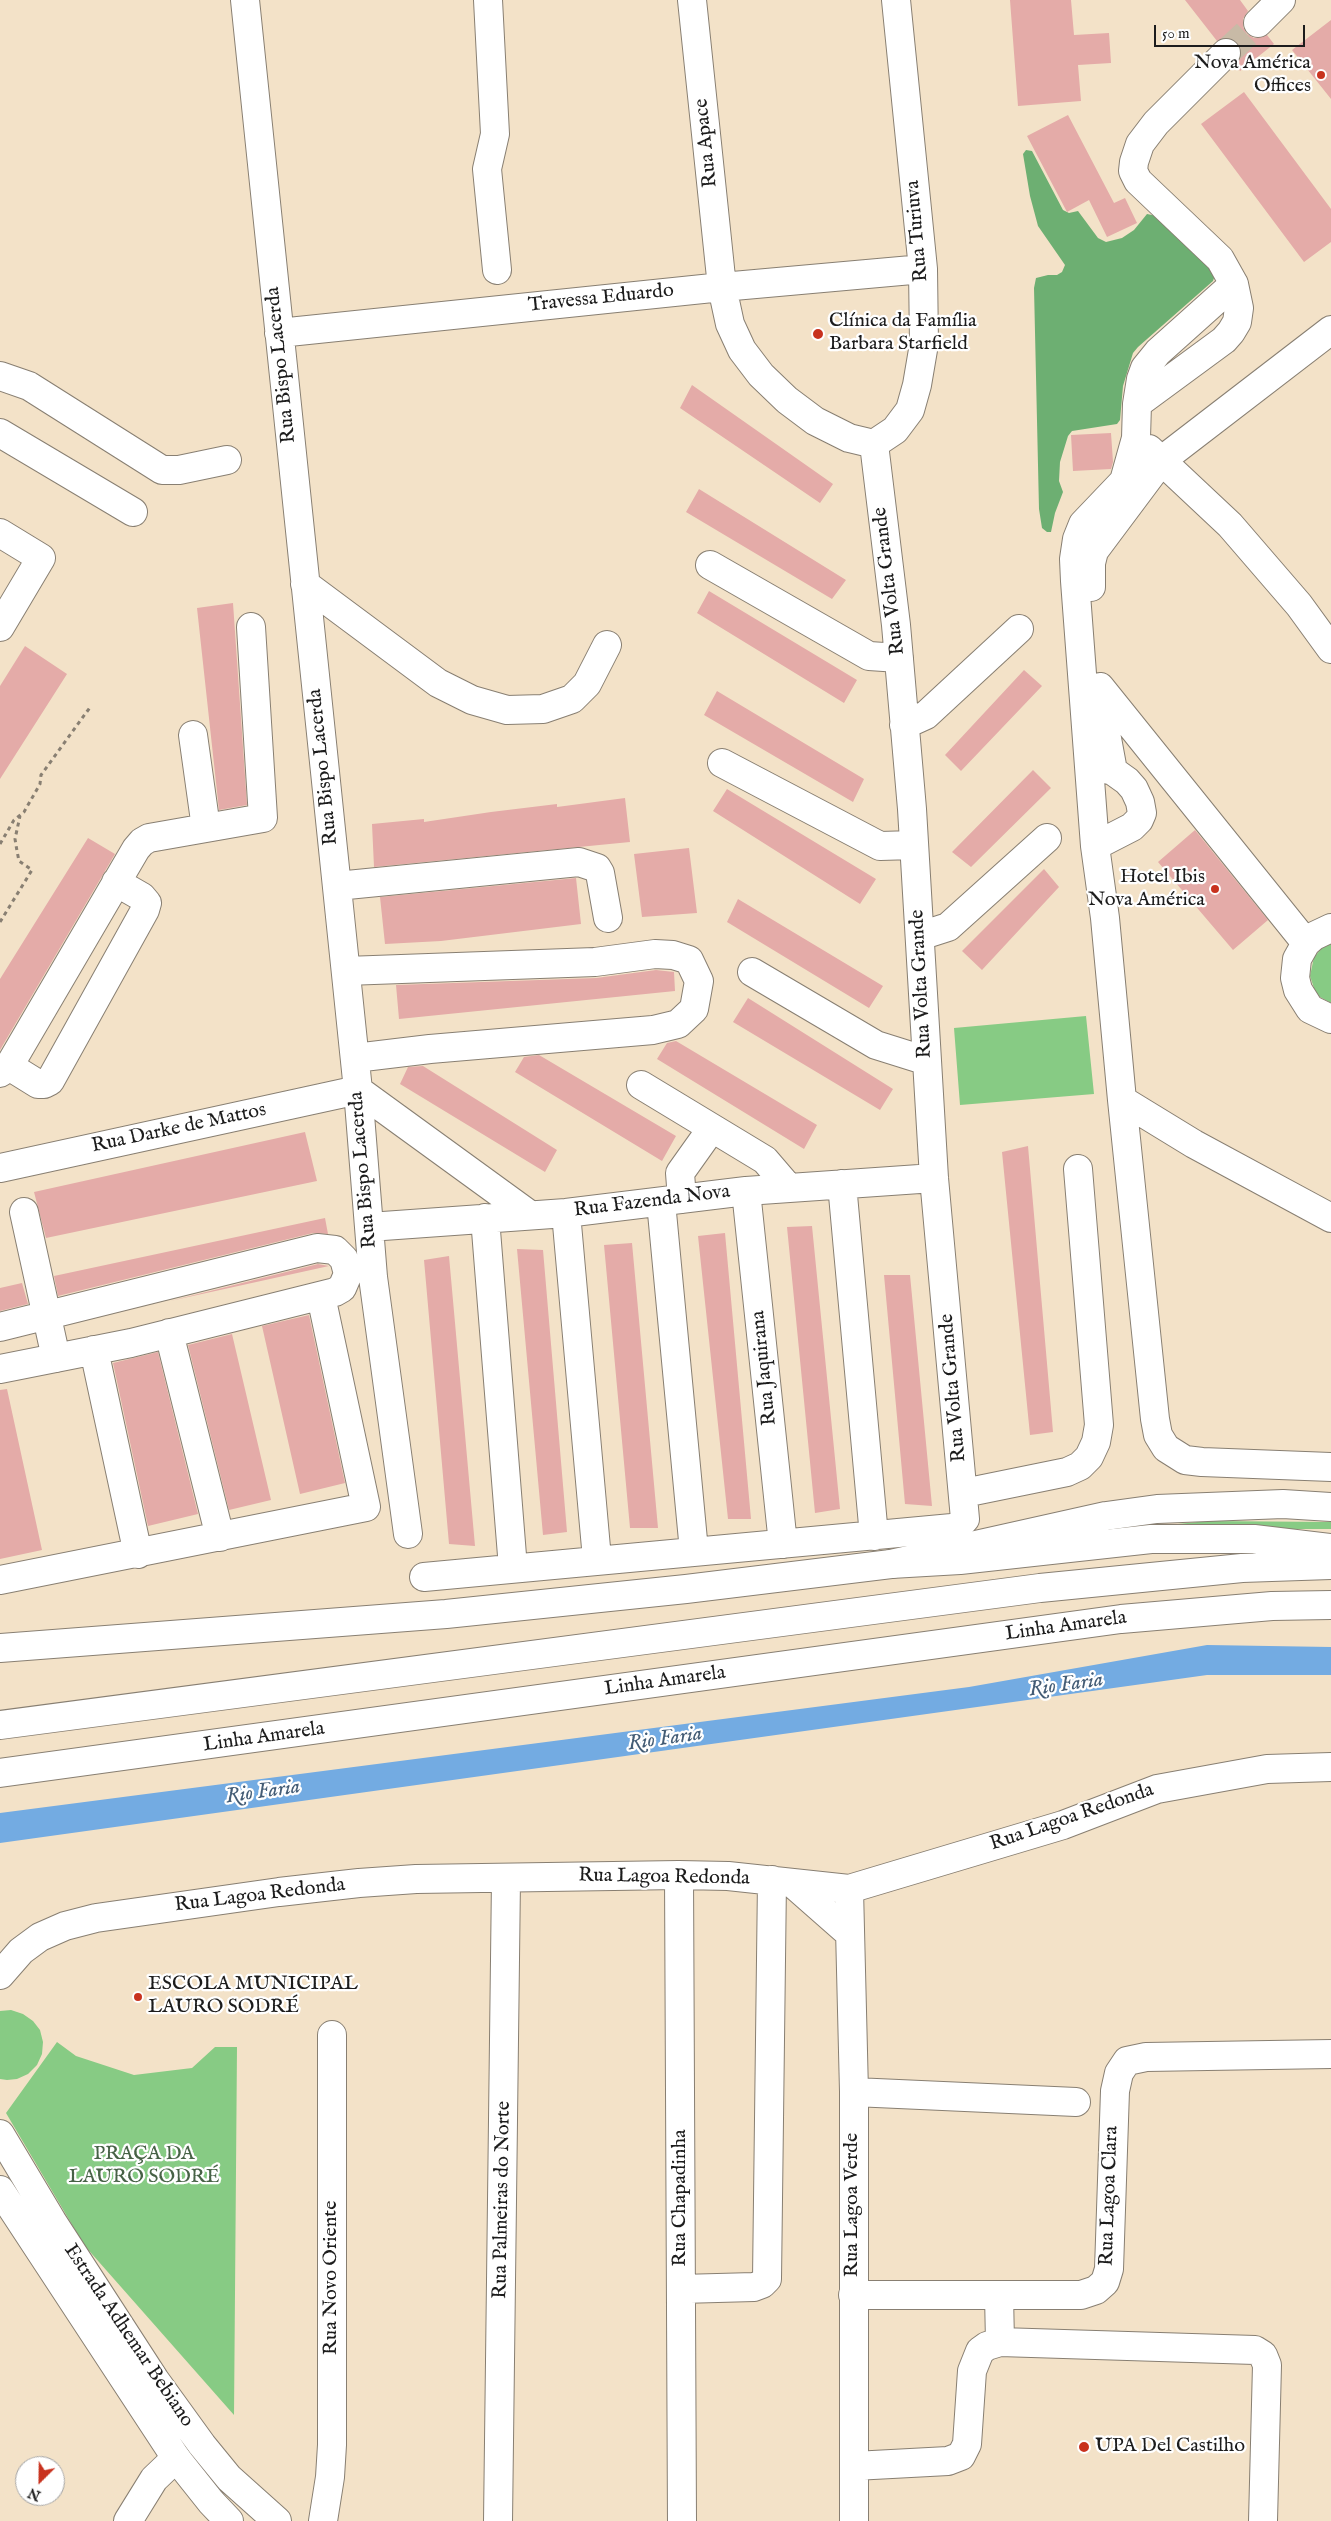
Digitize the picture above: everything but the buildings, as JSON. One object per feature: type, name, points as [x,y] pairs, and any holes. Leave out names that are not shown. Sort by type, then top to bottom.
[{"type":"main road","name":"Rua Bispo Lacerda","points":[[245,0],[355,1058],[373,1277],[408,1534]]},
{"type":"main road","points":[[488,0],[495,134],[488,169],[497,270]]},
{"type":"main road","name":"Rua Apace","points":[[692,0],[722,286],[730,324],[742,350],[760,375],[787,400],[815,421],[849,438],[874,444]]},
{"type":"main road","name":"Rua Turiuva","points":[[874,444],[895,430],[910,410],[917,385],[924,344],[923,269],[896,0]]},
{"type":"main road","points":[[1258,23],[1281,0]]},
{"type":"main road","points":[[1137,404],[1224,340],[1237,322],[1240,308],[1234,284],[1220,259],[1138,181],[1133,171],[1140,144],[1156,123],[1226,53]]},
{"type":"main road","name":"Travessa Eduardo","points":[[279,333],[722,286],[923,269]]},
{"type":"main road","points":[[1234,284],[1158,352],[1140,379],[1133,482],[1092,557],[1092,628],[1101,768],[1095,846],[1105,918],[1122,1100],[1158,1435],[1166,1448],[1186,1460],[1331,1466]]},
{"type":"main road","points":[[1095,846],[1132,827],[1139,820],[1142,813],[1140,802],[1134,789],[1101,768],[1080,667],[1074,560],[1077,539],[1084,524],[1133,482],[1331,330]]},
{"type":"main road","points":[[0,376],[29,386],[162,470],[179,470],[227,460]]},
{"type":"main road","points":[[0,433],[133,512]]},
{"type":"main road","points":[[1136,438],[1162,460],[1230,525],[1267,567],[1331,649]]},
{"type":"main road","name":"Rua Volta Grande","points":[[874,444],[904,725],[914,845],[934,1178],[966,1515],[962,1523],[952,1528],[874,1536]]},
{"type":"main road","points":[[1133,482],[1184,482]]},
{"type":"main road","points":[[0,534],[41,558],[0,627]]},
{"type":"main road","points":[[710,564],[869,656],[898,658]]},
{"type":"main road","points":[[305,584],[438,683],[472,700],[507,710],[543,709],[572,699],[587,684],[607,644]]},
{"type":"main road","points":[[116,882],[142,897],[146,903],[146,910],[50,1081],[38,1084],[5,1070],[116,882],[136,849],[149,838],[263,818],[251,627]]},
{"type":"main road","points":[[904,725],[926,715],[1019,629]]},
{"type":"main road","points":[[1096,679],[1106,696],[1306,943]]},
{"type":"main road","points":[[193,735],[206,828]]},
{"type":"main road","points":[[722,763],[880,846],[914,845]]},
{"type":"main road","points":[[920,936],[948,926],[1047,838]]},
{"type":"main road","points":[[337,886],[580,862],[597,868],[600,873],[608,918]]},
{"type":"main road","points":[[1331,928],[1314,936],[1306,943],[1295,968],[1298,990],[1310,1008],[1321,1016],[1331,1019]]},
{"type":"main road","points":[[346,972],[594,962],[655,954],[674,955],[689,960],[699,981],[694,1009],[678,1024],[653,1030],[430,1049],[355,1058]]},
{"type":"main road","points":[[752,972],[876,1045],[927,1061]]},
{"type":"main road","points":[[641,1085],[765,1160],[789,1188]]},
{"type":"main road","points":[[358,1090],[530,1215]]},
{"type":"main road","name":"Rua Darke de Mattos","points":[[0,1168],[358,1090]]},
{"type":"main road","points":[[1122,1100],[1194,1144],[1331,1218]]},
{"type":"main road","points":[[694,1551],[671,1200],[680,1173],[712,1128]]},
{"type":"main road","points":[[964,1493],[1067,1472],[1080,1466],[1089,1458],[1096,1442],[1098,1425],[1078,1169]]},
{"type":"main road","name":"Rua Fazenda Nova","points":[[369,1227],[566,1213],[746,1191],[934,1178]]},
{"type":"main road","points":[[424,1577],[597,1559],[874,1536],[842,1184]]},
{"type":"main road","name":"Rua Jaquirana","points":[[746,1191],[783,1544]]},
{"type":"main road","points":[[24,1212],[56,1358]]},
{"type":"main road","points":[[566,1213],[597,1559]]},
{"type":"main road","points":[[485,1218],[513,1568]]},
{"type":"main road","points":[[0,1327],[325,1248],[335,1250],[344,1259],[348,1274],[342,1288],[321,1296],[170,1333],[0,1369]]},
{"type":"main road","points":[[0,1580],[366,1507],[321,1296]]},
{"type":"main road","points":[[170,1333],[220,1536]]},
{"type":"main road","points":[[94,1350],[138,1554]]},
{"type":"main road","points":[[891,1564],[1106,1516],[1156,1509],[1283,1504],[1331,1507]]},
{"type":"main road","points":[[0,1648],[563,1603],[891,1564],[960,1560],[1151,1539],[1254,1539],[1331,1548]]},
{"type":"main road","name":"Linha Amarela","points":[[0,1725],[1040,1588],[1242,1568],[1331,1565]]},
{"type":"main road","name":"Linha Amarela","points":[[0,1773],[1121,1619],[1272,1606],[1331,1605]]},
{"type":"main road","name":"Rua Lagoa Redonda","points":[[0,1975],[21,1951],[40,1937],[65,1926],[96,1918],[279,1892],[360,1883],[416,1879],[679,1875],[850,1889],[1063,1825],[1157,1789],[1267,1770],[1331,1767]]},
{"type":"main road","name":"Rua Chapadinha","points":[[679,1875],[682,2521]]},
{"type":"main road","name":"Rua Palmeiras do Norte","points":[[498,2521],[506,1879]]},
{"type":"main road","points":[[782,1882],[850,1934]]},
{"type":"main road","points":[[681,2289],[754,2287],[762,2284],[767,2279],[782,1882]]},
{"type":"main road","name":"Rua Lagoa Verde","points":[[850,1889],[854,2092],[854,2521]]},
{"type":"main road","name":"Rua Novo Oriente","points":[[323,2521],[330,2477],[332,2445],[332,2035]]},
{"type":"main road","name":"Rua Lagoa Clara","points":[[853,2295],[1081,2295],[1096,2290],[1105,2282],[1109,2269],[1114,2091],[1119,2073],[1127,2061],[1146,2057],[1331,2054]]},
{"type":"main road","points":[[854,2092],[1076,2102]]},
{"type":"main road","name":"Estrada Adhemar Bebiano","points":[[0,2134],[57,2229],[155,2380],[202,2445],[229,2478],[277,2521]]},
{"type":"main road","name":"Estrada Adhemar Bebiano","points":[[0,2190],[176,2458],[223,2519]]},
{"type":"main road","points":[[999,2295],[1000,2342]]},
{"type":"main road","points":[[854,2466],[948,2461],[961,2456],[968,2444],[972,2371],[975,2360],[980,2351],[1000,2342],[1242,2349],[1260,2352],[1266,2359],[1267,2365],[1263,2521]]},
{"type":"main road","points":[[128,2521],[154,2479],[176,2458]]},
{"type":"path","points":[[0,844],[14,820],[24,812],[40,784],[41,775],[91,706]]},
{"type":"path","points":[[0,922],[32,870],[19,861],[16,839],[20,816]]},
{"type":"green space","points":[[1026,150],[1032,151],[1063,210],[1069,213],[1078,211],[1098,238],[1106,242],[1122,238],[1134,230],[1147,214],[1157,216],[1174,225],[1215,275],[1213,281],[1133,353],[1123,386],[1120,420],[1117,424],[1072,431],[1068,436],[1060,462],[1059,481],[1063,492],[1055,513],[1051,532],[1047,532],[1042,528],[1039,509],[1034,288],[1036,278],[1057,275],[1062,272],[1065,265],[1038,226],[1030,196],[1023,154]]},
{"type":"green space","points":[[1331,943],[1331,1003],[1320,997],[1315,991],[1310,976],[1314,957],[1323,947]]},
{"type":"green space","points":[[1086,1016],[1094,1094],[960,1105],[954,1028]]},
{"type":"green space","points":[[1207,1521],[1331,1522],[1331,1529],[1203,1529],[1130,1533],[1168,1525]]},
{"type":"green space","points":[[11,2010],[23,2014],[33,2021],[40,2030],[43,2042],[42,2054],[37,2065],[28,2074],[17,2079],[7,2080],[0,2079],[0,2011]]},
{"type":"green space","name":"PRAÇA DA LAURO SODRÉ","points":[[57,2042],[76,2056],[134,2075],[192,2068],[215,2047],[237,2047],[234,2415],[84,2245],[6,2113]]},
{"type":"water","name":"Rio Faria","points":[[1207,1645],[1331,1647],[1331,1675],[1207,1675],[0,1843],[0,1813],[969,1687]]},
{"type":"tunnel","points":[[1226,53],[1258,23]]},
{"type":"place","name":"Nova América Offices","points":[[1321,75]]},
{"type":"place","name":"Clínica da Família Barbara Starfield","points":[[818,334]]},
{"type":"place","name":"Hotel Ibis Nova América","points":[[1215,889]]},
{"type":"place","name":"ESCOLA MUNICIPAL LAURO SODRÉ","points":[[138,1997]]},
{"type":"place","name":"UPA Del Castilho","points":[[1084,2447]]}]
